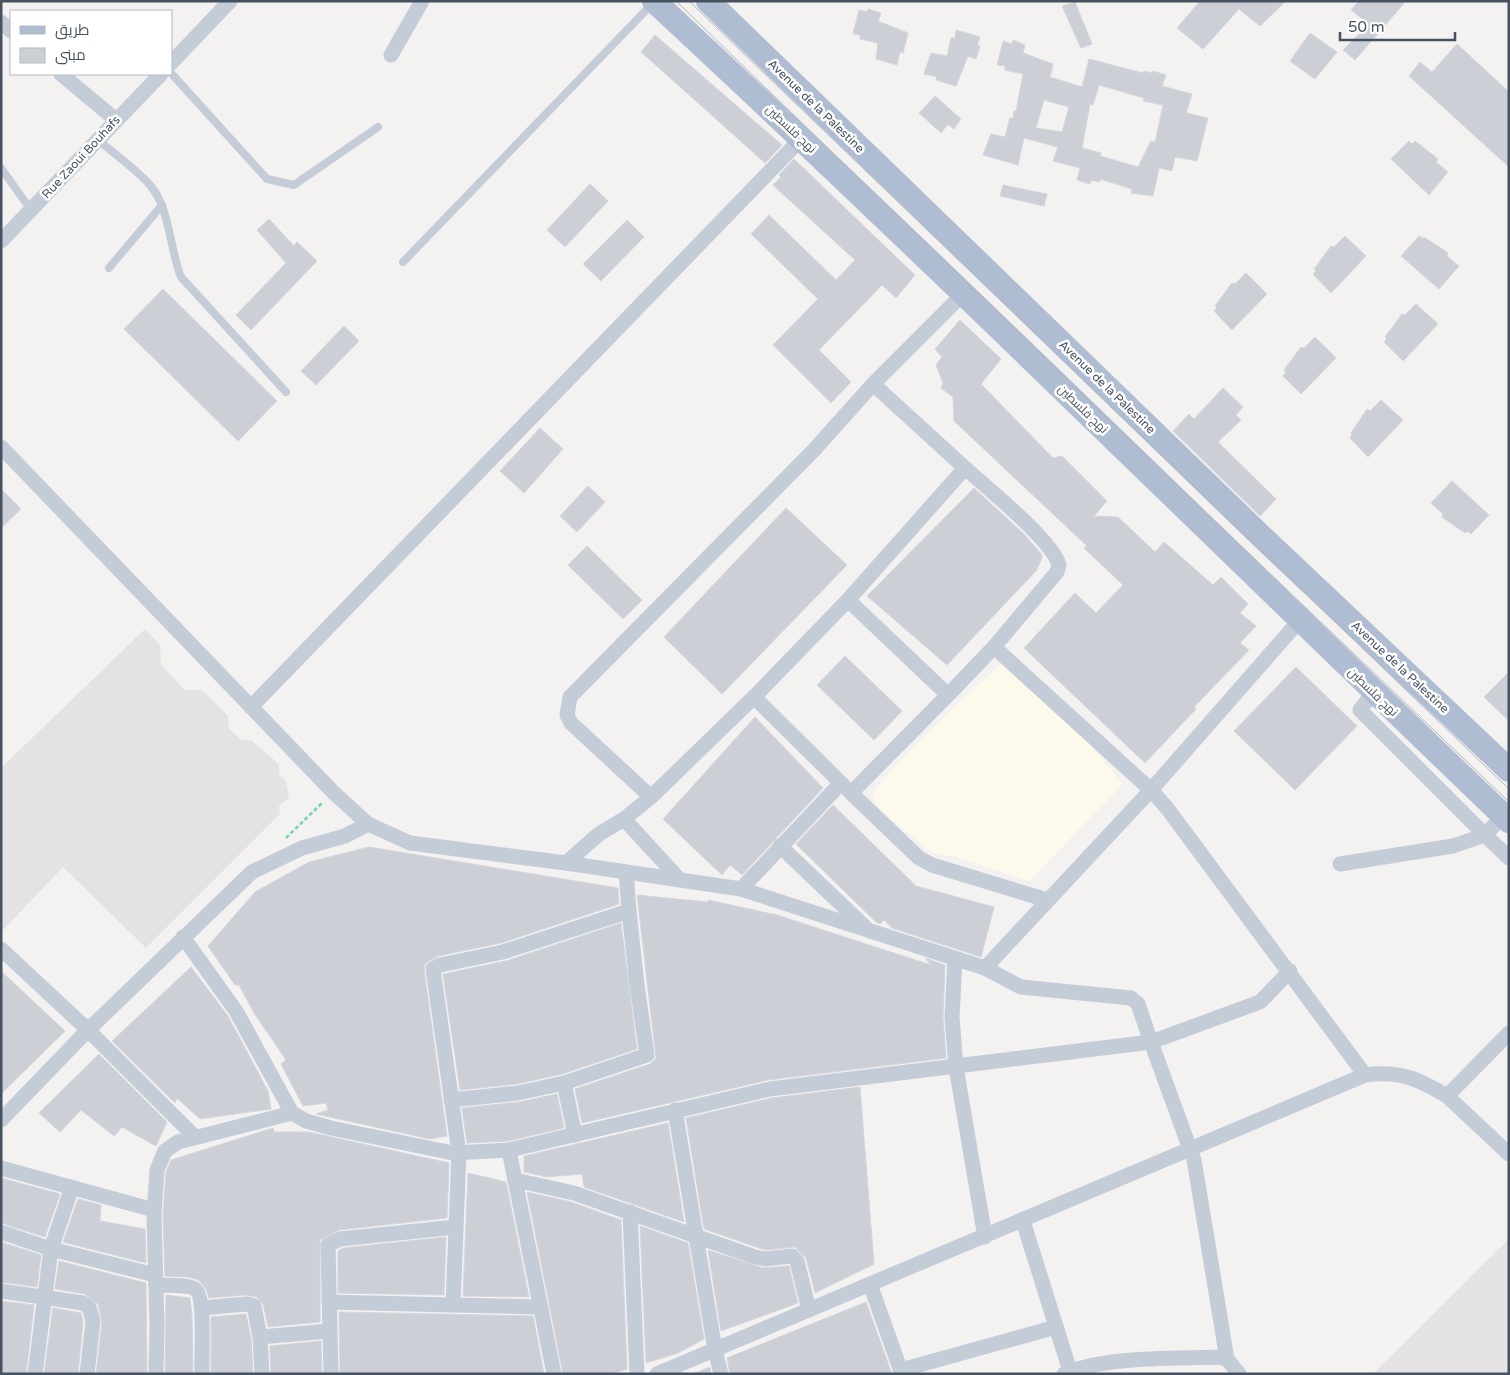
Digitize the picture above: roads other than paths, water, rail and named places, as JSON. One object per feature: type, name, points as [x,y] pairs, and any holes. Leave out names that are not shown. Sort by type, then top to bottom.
[{"type":"main road","name":"نهج فلسطين","points":[[654,1],[802,138],[964,293],[1299,621],[1506,818]]},
{"type":"main road","name":"Avenue de la Palestine","points":[[708,1],[1261,536],[1509,770]]},
{"type":"street","points":[[172,62],[230,1]]},
{"type":"street","points":[[391,55],[422,1]]},
{"type":"street","points":[[62,75],[116,120]]},
{"type":"street","name":"Rue Zaoui Bouhafs","points":[[1,241],[160,75]]},
{"type":"street","points":[[251,707],[802,138]]},
{"type":"street","points":[[651,797],[571,723],[567,715],[570,697],[814,450],[873,384],[964,293]]},
{"type":"street","points":[[742,889],[780,846],[948,695],[994,646],[1057,572],[1059,565],[1054,556],[1023,519],[873,384]]},
{"type":"street","points":[[1,447],[333,792],[368,824],[410,843],[566,863],[742,889],[955,960],[985,968],[1021,988],[1131,998],[1138,1004],[1194,1160],[1204,1211],[1227,1359],[1239,1374]]},
{"type":"street","points":[[566,863],[599,834],[624,819],[651,797],[754,697],[848,600],[965,468]]},
{"type":"street","points":[[848,600],[948,695]]},
{"type":"street","points":[[985,968],[1151,790],[1299,621]]},
{"type":"street","points":[[994,646],[1151,790],[1168,808],[1365,1075]]},
{"type":"street","points":[[1374,693],[1360,710],[1509,858]]},
{"type":"street","points":[[754,697],[919,858],[932,865],[1047,900]]},
{"type":"street","points":[[1340,864],[1453,846],[1486,835],[1506,818]]},
{"type":"street","points":[[624,819],[680,880]]},
{"type":"street","points":[[1,1120],[88,1030],[252,872],[302,848],[345,836],[368,824]]},
{"type":"street","points":[[780,846],[869,931]]},
{"type":"street","points":[[451,1100],[510,1094],[564,1083],[647,1055],[637,985],[626,872]]},
{"type":"street","points":[[453,1305],[459,1153],[433,974],[436,966],[503,952],[630,911]]},
{"type":"street","points":[[183,937],[236,1011],[292,1113],[306,1121],[331,1128],[459,1153],[510,1150],[770,1089],[1151,1042],[1260,1002],[1290,972]]},
{"type":"street","points":[[1,949],[88,1030],[195,1137]]},
{"type":"street","points":[[955,960],[952,1017],[956,1066],[985,1237]]},
{"type":"street","points":[[1447,1096],[1509,1033]]},
{"type":"street","points":[[657,1374],[1365,1075],[1385,1072],[1407,1076],[1447,1096],[1509,1154]]},
{"type":"street","points":[[564,1083],[575,1135]]},
{"type":"street","points":[[675,1110],[715,1350],[722,1374]]},
{"type":"street","points":[[156,1374],[154,1210],[157,1170],[165,1151],[178,1142],[292,1113]]},
{"type":"street","points":[[510,1150],[554,1374]]},
{"type":"street","points":[[1,1168],[154,1210]]},
{"type":"street","points":[[515,1180],[574,1193],[755,1257],[795,1258],[809,1310]]},
{"type":"street","points":[[35,1374],[51,1249],[72,1187]]},
{"type":"street","points":[[630,1212],[637,1374]]},
{"type":"street","points":[[1023,1221],[1056,1327],[1067,1372],[1086,1366],[1148,1360],[1219,1357],[1227,1359]]},
{"type":"street","points":[[331,1374],[328,1245],[333,1241],[456,1227]]},
{"type":"street","points":[[1,1232],[51,1249],[193,1289],[198,1294],[202,1308],[202,1374]]},
{"type":"street","points":[[870,1284],[901,1372],[1056,1327]]},
{"type":"street","points":[[1,1291],[84,1304],[89,1307],[93,1321],[87,1374]]},
{"type":"street","points":[[329,1302],[540,1307]]},
{"type":"street","points":[[202,1308],[251,1304],[256,1310],[262,1374]]},
{"type":"street","points":[[260,1337],[330,1331]]},
{"type":"lane","points":[[403,262],[654,1]]},
{"type":"lane","points":[[172,74],[267,179],[294,185],[378,128]]},
{"type":"lane","points":[[98,140],[153,188],[162,205],[174,260],[181,277],[286,392]]},
{"type":"lane","points":[[1,168],[31,210]]},
{"type":"lane","points":[[109,268],[162,205]]},
{"type":"tram line","points":[[676,1],[1079,391],[1509,802]]},
{"type":"tram line","points":[[689,1],[1509,789]]}]
